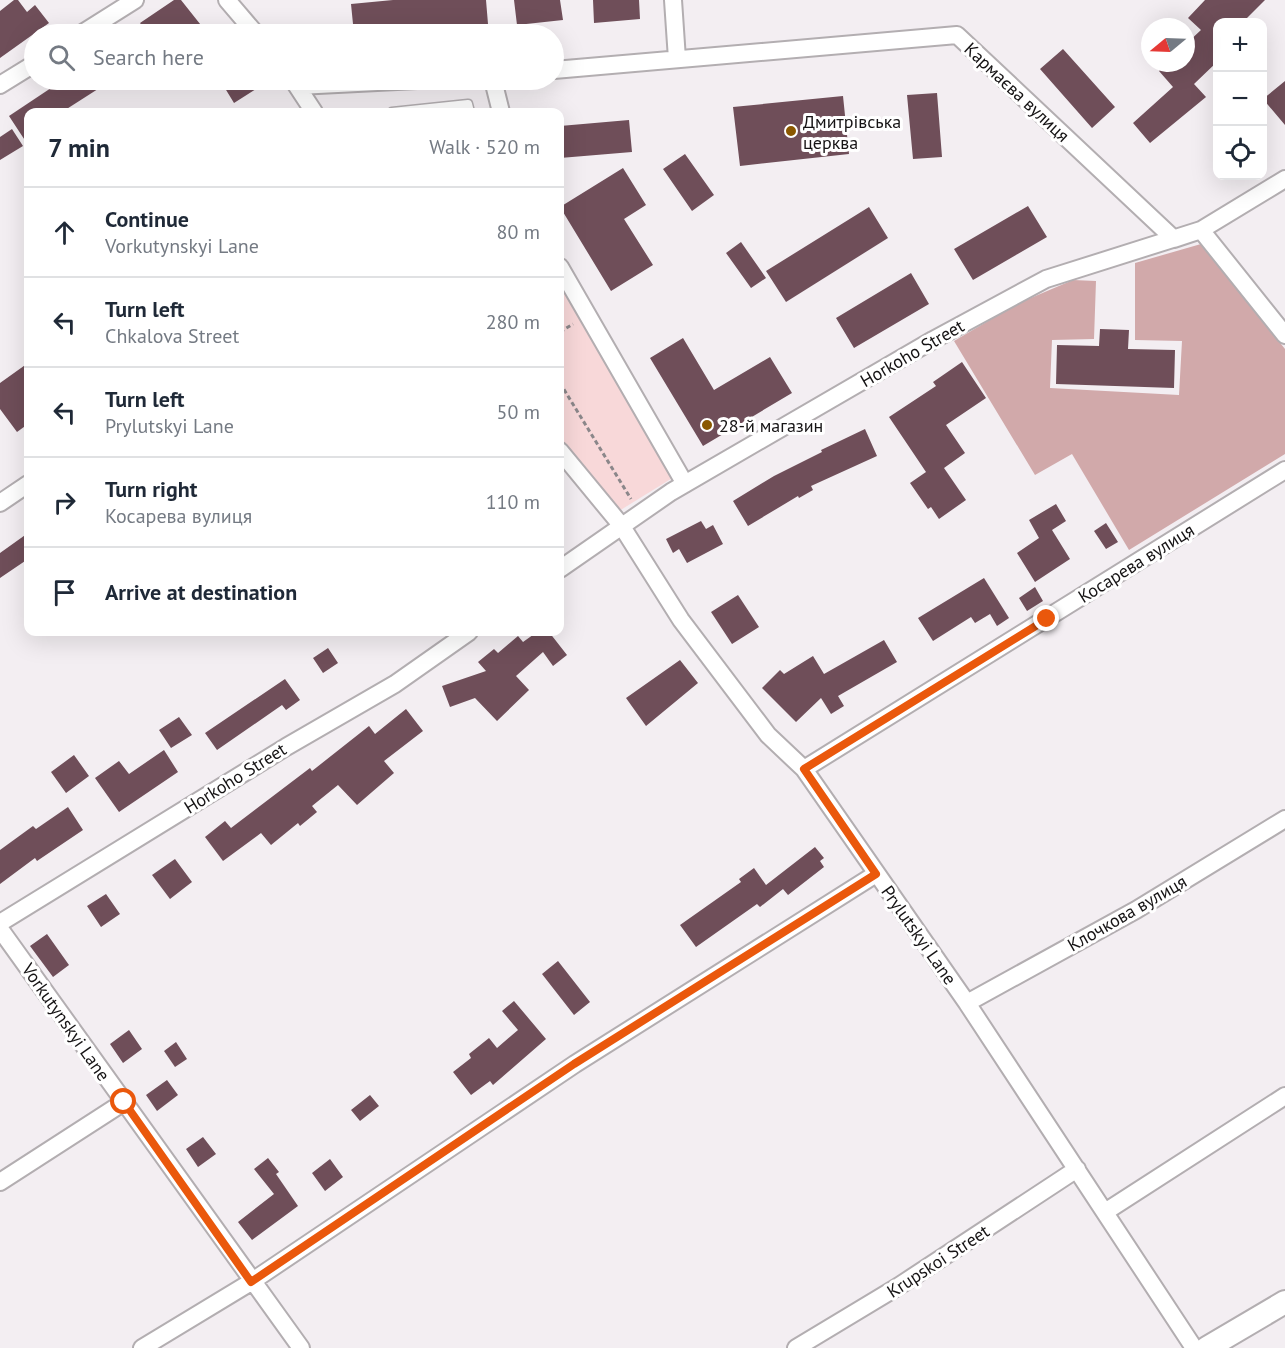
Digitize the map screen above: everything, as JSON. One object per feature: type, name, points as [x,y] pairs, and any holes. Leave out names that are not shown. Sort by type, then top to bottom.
[{"type":"main road","points":[[1207,1348],[1285,1302]]},
{"type":"street","points":[[97,24],[135,0]]},
{"type":"street","points":[[227,0],[247,24]]},
{"type":"street","points":[[673,0],[677,59]]},
{"type":"street","name":"Кармаєва вулиця","points":[[564,69],[957,35],[1174,239]]},
{"type":"street","points":[[0,86],[24,70]]},
{"type":"street","points":[[300,90],[311,108]]},
{"type":"street","points":[[496,90],[500,108]]},
{"type":"street","name":"Horkoho Street","points":[[564,565],[685,484],[933,340],[1046,279],[1201,230],[1285,179]]},
{"type":"street","points":[[1201,230],[1285,335]]},
{"type":"street","points":[[564,274],[685,484]]},
{"type":"street","name":"Prylutskyi Lane","points":[[564,456],[621,525],[681,620],[768,735],[804,769],[967,1003],[1194,1348]]},
{"type":"street","name":"Косарева вулиця","points":[[804,769],[1285,470]]},
{"type":"street","points":[[0,502],[24,487]]},
{"type":"street","name":"Horkoho Street","points":[[0,923],[286,747],[395,684],[463,636]]},
{"type":"street","name":"Клочкова вулиця","points":[[967,1003],[1136,910],[1285,819]]},
{"type":"street","points":[[142,1348],[251,1282],[574,1064],[876,874]]},
{"type":"street","name":"Vorkutynskyi Lane","points":[[0,929],[251,1282],[301,1348]]},
{"type":"street","points":[[1105,1212],[1285,1096]]},
{"type":"street","points":[[0,1182],[124,1102]]},
{"type":"street","name":"Krupskoi Street","points":[[796,1348],[899,1286],[1077,1169]]},
{"type":"lane","points":[[430,108],[468,104],[469,108]]},
{"type":"path","points":[[564,390],[639,513]]},
{"type":"shaded area","points":[[1201,244],[1285,349],[1285,454],[1129,550],[1072,454],[1035,475],[954,341],[1019,303],[1073,280],[1096,281],[1094,339],[1052,340],[1050,388],[1179,395],[1182,341],[1135,340],[1135,263]]},
{"type":"shaded area","points":[[564,289],[674,477],[619,511],[564,443]]},
{"type":"building","points":[[14,0],[18,0],[27,12],[35,5],[49,23],[24,24],[24,41],[0,58],[0,11]]},
{"type":"building","points":[[174,0],[181,0],[200,24],[141,24]]},
{"type":"building","points":[[393,0],[486,0],[488,24],[353,24],[351,4]]},
{"type":"building","points":[[514,0],[560,0],[563,20],[517,24]]},
{"type":"building","points":[[593,0],[639,0],[640,19],[594,23]]},
{"type":"building","points":[[1205,0],[1265,0],[1247,18],[1213,18],[1213,66],[1194,84],[1206,97],[1150,143],[1133,123],[1173,87],[1160,72],[1195,72],[1195,36],[1201,30],[1195,24],[1195,18],[1188,18]]},
{"type":"building","points":[[1063,49],[1115,107],[1092,128],[1040,69]]},
{"type":"building","points":[[1285,81],[1285,125],[1267,104],[1267,96]]},
{"type":"building","points":[[48,90],[96,90],[68,108],[24,108],[24,139],[9,116]]},
{"type":"building","points":[[226,90],[254,90],[234,103]]},
{"type":"building","points":[[937,93],[942,157],[913,159],[907,95]]},
{"type":"building","name":"Дмитрівська церква","points":[[843,96],[849,154],[740,166],[733,107]]},
{"type":"building","points":[[629,120],[632,152],[564,158],[564,126]]},
{"type":"building","points":[[12,129],[23,146],[0,160],[0,137]]},
{"type":"building","points":[[685,154],[714,195],[692,211],[663,169]]},
{"type":"building","points":[[623,168],[646,205],[624,219],[653,265],[611,291],[564,214],[564,205]]},
{"type":"building","points":[[1028,206],[1047,237],[973,280],[954,249]]},
{"type":"building","points":[[869,207],[888,238],[786,302],[766,271]]},
{"type":"building","points":[[741,242],[766,278],[751,288],[726,253]]},
{"type":"building","points":[[911,273],[929,304],[854,348],[836,318]]},
{"type":"building","points":[[1100,329],[1129,330],[1128,349],[1175,350],[1174,388],[1056,384],[1057,345],[1099,346]]},
{"type":"building","points":[[683,338],[714,390],[770,357],[792,393],[703,446],[650,358]]},
{"type":"building","points":[[962,362],[986,398],[946,425],[965,453],[944,468],[966,500],[939,519],[931,507],[928,509],[910,483],[926,472],[889,417],[936,386],[933,382]]},
{"type":"building","points":[[24,366],[24,427],[17,432],[0,409],[0,383]]},
{"type":"building","points":[[865,429],[877,456],[811,486],[813,490],[799,498],[798,496],[748,526],[733,501],[774,476],[822,452],[821,450]]},
{"type":"building","points":[[1056,504],[1066,521],[1052,530],[1070,559],[1035,582],[1017,553],[1039,538],[1029,520]]},
{"type":"building","points":[[701,521],[706,529],[713,525],[723,544],[687,563],[679,549],[673,553],[666,539]]},
{"type":"building","points":[[1106,523],[1118,542],[1106,549],[1094,531]]},
{"type":"building","points":[[24,536],[24,562],[0,578],[0,553]]},
{"type":"building","points":[[984,578],[1009,618],[997,626],[990,614],[975,623],[971,617],[933,641],[918,618]]},
{"type":"building","points":[[1035,587],[1043,601],[1027,611],[1019,598]]},
{"type":"building","points":[[738,595],[759,627],[732,644],[711,612]]},
{"type":"building","points":[[518,636],[523,642],[531,636],[552,636],[567,655],[553,666],[543,652],[516,676],[529,690],[497,721],[475,698],[450,707],[442,686],[486,671],[478,662],[494,649],[498,653]]},
{"type":"building","points":[[884,640],[897,662],[838,696],[844,706],[831,714],[821,698],[796,722],[762,688],[780,670],[784,674],[813,656],[824,674]]},
{"type":"building","points":[[328,648],[338,663],[323,673],[313,658]]},
{"type":"building","points":[[680,660],[698,683],[646,726],[626,698]]},
{"type":"building","points":[[285,679],[300,700],[286,710],[282,705],[217,750],[205,733]]},
{"type":"building","points":[[406,709],[423,731],[384,761],[394,773],[357,805],[338,785],[312,806],[317,812],[300,826],[298,823],[271,845],[261,833],[223,861],[205,837],[225,821],[231,828],[310,768],[312,771],[369,726],[375,734]]},
{"type":"building","points":[[179,717],[192,735],[171,748],[159,730]]},
{"type":"building","points":[[164,750],[178,772],[119,812],[95,778],[119,761],[129,774]]},
{"type":"building","points":[[74,755],[89,776],[66,793],[51,772]]},
{"type":"building","points":[[68,807],[83,830],[37,861],[35,858],[0,884],[0,850],[33,826],[36,829]]},
{"type":"building","points":[[815,847],[824,858],[820,861],[824,867],[788,895],[783,889],[760,907],[757,904],[696,947],[680,925],[741,882],[739,879],[754,868],[766,885]]},
{"type":"building","points":[[175,859],[192,882],[170,899],[152,875]]},
{"type":"building","points":[[106,894],[120,914],[101,927],[87,906]]},
{"type":"building","points":[[47,934],[69,965],[53,977],[30,946]]},
{"type":"building","points":[[558,961],[590,1002],[574,1015],[542,974]]},
{"type":"building","points":[[514,1001],[546,1039],[493,1085],[490,1081],[471,1095],[453,1072],[471,1058],[469,1054],[489,1038],[497,1048],[518,1030],[502,1011]]},
{"type":"building","points":[[129,1030],[142,1049],[123,1063],[110,1044]]},
{"type":"building","points":[[176,1042],[187,1059],[175,1067],[164,1051]]},
{"type":"building","points":[[167,1080],[178,1095],[157,1111],[146,1095]]},
{"type":"building","points":[[370,1095],[379,1106],[360,1121],[351,1110]]},
{"type":"building","points":[[203,1137],[216,1154],[198,1167],[186,1149]]},
{"type":"building","points":[[268,1158],[279,1172],[276,1174],[298,1206],[252,1240],[238,1222],[274,1194],[254,1169]]},
{"type":"building","points":[[330,1159],[343,1177],[325,1191],[312,1173]]},
{"type":"place","name":"Дмитрівська церква","points":[[791,131]]},
{"type":"place","name":"28-й магазин","points":[[707,425]]},
{"type":"route","points":[[124,1102],[251,1282],[574,1064],[876,874],[804,769],[1047,619]]}]
